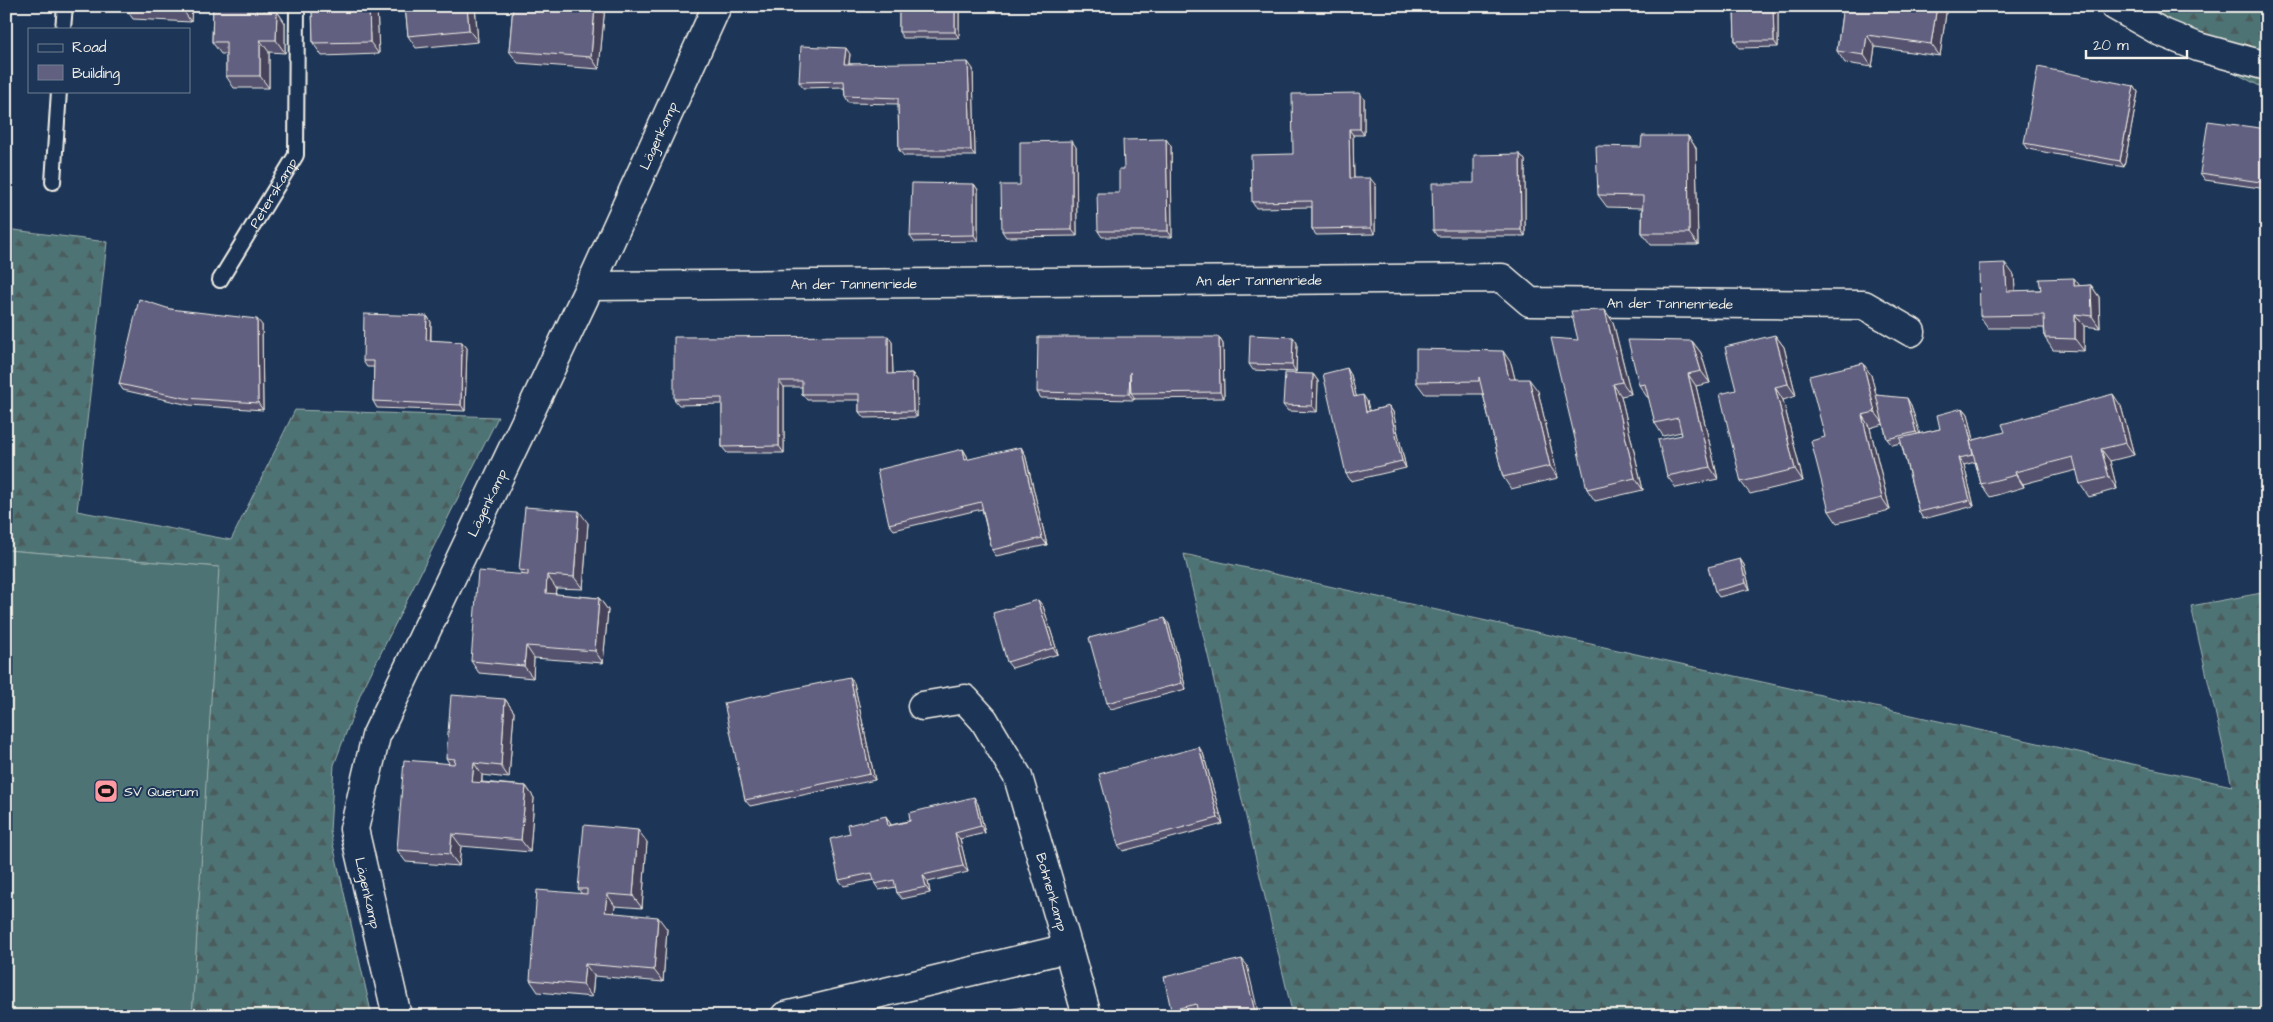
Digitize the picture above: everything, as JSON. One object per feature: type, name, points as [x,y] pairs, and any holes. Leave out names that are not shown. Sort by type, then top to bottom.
[{"type":"street","name":"Lägenkamp","points":[[397,1016],[354,830],[376,736],[590,286],[717,6]]},
{"type":"street","points":[[2115,6],[2162,32],[2198,47],[2267,66]]},
{"type":"street","name":"An der Tannenriede","points":[[590,286],[1502,278],[1530,302],[1864,305],[1911,332]]},
{"type":"street","name":"Bohnenkamp","points":[[785,1016],[1068,948],[1018,777],[984,720],[965,699],[922,706]]},
{"type":"street","points":[[1068,948],[1088,1016]]},
{"type":"lane","points":[[64,28],[65,6]]},
{"type":"lane","name":"Peterskamp","points":[[220,280],[296,155],[298,6]]},
{"type":"lane","points":[[53,182],[59,92]]},
{"type":"green space","points":[[2125,6],[2267,6],[2267,90],[2136,20]]},
{"type":"green space","points":[[6,229],[107,242],[77,511],[231,540],[295,410],[498,417],[361,693],[334,765],[330,831],[372,1016],[192,1016],[218,567],[6,550]]},
{"type":"green space","name":"SV Querum","points":[[6,550],[219,567],[192,1016],[6,1016]]},
{"type":"green space","points":[[1184,554],[2232,786],[2191,606],[2267,592],[2267,1016],[1293,1016]]},
{"type":"building","points":[[183,6],[183,10],[124,7]]},
{"type":"building","points":[[213,6],[256,6],[256,11],[277,11],[276,40],[260,40],[260,76],[226,76],[226,42],[212,42]]},
{"type":"building","points":[[312,6],[369,6],[370,42],[313,43]]},
{"type":"building","points":[[405,6],[467,6],[469,30],[408,36]]},
{"type":"building","points":[[513,6],[595,6],[591,57],[509,51]]},
{"type":"building","points":[[899,6],[955,6],[955,32],[899,32]]},
{"type":"building","points":[[1734,6],[1773,6],[1774,41],[1735,41]]},
{"type":"building","points":[[1843,6],[1937,6],[1931,44],[1867,35],[1864,55],[1837,51]]},
{"type":"building","points":[[801,46],[846,48],[844,64],[968,62],[971,150],[899,150],[898,98],[845,96],[844,81],[799,82]]},
{"type":"building","points":[[2038,67],[2134,86],[2120,161],[2024,143]]},
{"type":"building","points":[[1360,93],[1360,129],[1349,129],[1350,178],[1370,178],[1371,228],[1312,229],[1312,201],[1252,202],[1251,155],[1293,154],[1292,94]]},
{"type":"building","points":[[2208,121],[2267,129],[2267,183],[2200,173]]},
{"type":"building","points":[[1642,136],[1688,136],[1689,233],[1642,233],[1643,196],[1598,195],[1596,146],[1641,147]]},
{"type":"building","points":[[1166,139],[1168,231],[1098,231],[1097,193],[1119,193],[1119,169],[1124,169],[1123,140]]},
{"type":"building","points":[[1072,141],[1072,230],[1002,231],[1001,185],[1020,185],[1020,142]]},
{"type":"building","points":[[1520,154],[1521,230],[1433,230],[1432,183],[1474,183],[1474,155]]},
{"type":"building","points":[[912,183],[974,184],[974,235],[910,236]]},
{"type":"building","points":[[2005,263],[2007,291],[2041,290],[2039,279],[2074,278],[2074,286],[2091,285],[2092,316],[2075,314],[2075,339],[2045,338],[2044,315],[1980,316],[1979,264]]},
{"type":"building","points":[[139,299],[170,309],[257,319],[258,403],[185,398],[119,384]]},
{"type":"building","points":[[1605,310],[1622,382],[1613,384],[1635,478],[1587,489],[1551,338],[1578,340],[1571,311]]},
{"type":"building","points":[[364,314],[427,316],[426,340],[462,342],[461,405],[373,401],[374,361],[363,361]]},
{"type":"building","points":[[1250,335],[1293,337],[1292,365],[1249,364]]},
{"type":"building","points":[[1775,335],[1788,384],[1775,387],[1795,469],[1741,482],[1720,394],[1736,390],[1725,347]]},
{"type":"building","points":[[888,336],[888,374],[912,373],[913,411],[859,412],[859,394],[802,394],[802,381],[779,381],[779,446],[722,447],[722,398],[674,399],[674,337]]},
{"type":"building","points":[[1038,337],[1219,337],[1220,392],[1131,393],[1130,372],[1129,394],[1037,392]]},
{"type":"building","points":[[1628,340],[1692,341],[1701,371],[1688,374],[1710,467],[1667,476],[1658,440],[1682,435],[1678,418],[1655,423],[1645,384],[1639,385]]},
{"type":"building","points":[[1416,349],[1503,351],[1509,379],[1529,379],[1550,466],[1503,477],[1479,377],[1479,381],[1416,382]]},
{"type":"building","points":[[1863,363],[1875,412],[1862,415],[1882,498],[1829,511],[1811,441],[1825,437],[1809,376]]},
{"type":"building","points":[[1347,368],[1354,397],[1363,395],[1366,412],[1389,406],[1402,461],[1346,474],[1323,374]]},
{"type":"building","points":[[1285,373],[1313,374],[1312,406],[1283,405]]},
{"type":"building","points":[[2113,394],[2126,443],[2101,449],[2109,477],[2080,484],[2073,457],[2015,472],[2016,475],[1981,484],[1970,441],[2005,432],[2002,424]]},
{"type":"building","points":[[1876,395],[1907,398],[1916,432],[1887,439]]},
{"type":"building","points":[[1963,408],[1973,455],[1959,458],[1970,500],[1919,512],[1900,438],[1940,429],[1937,415]]},
{"type":"building","points":[[1021,447],[1042,538],[992,550],[981,502],[889,524],[877,470],[963,449],[965,460]]},
{"type":"building","points":[[525,507],[579,511],[574,577],[547,575],[546,593],[599,598],[595,651],[526,646],[524,666],[471,661],[478,571],[528,575],[528,571],[519,570]]},
{"type":"building","points":[[1740,559],[1746,583],[1715,591],[1708,567]]},
{"type":"building","points":[[1038,600],[1053,648],[1007,662],[993,613]]},
{"type":"building","points":[[1165,618],[1182,683],[1107,703],[1089,638]]},
{"type":"building","points":[[850,677],[870,774],[745,800],[724,703]]},
{"type":"building","points":[[451,695],[505,699],[501,766],[474,763],[472,782],[526,786],[521,840],[452,834],[450,854],[397,850],[404,760],[454,764],[455,759],[446,758]]},
{"type":"building","points":[[1199,747],[1218,818],[1118,845],[1099,774]]},
{"type":"building","points":[[974,797],[981,826],[955,833],[963,866],[923,875],[926,887],[897,893],[894,880],[875,884],[872,873],[839,880],[830,839],[850,834],[848,825],[886,816],[888,826],[910,821],[909,813]]},
{"type":"building","points":[[584,825],[638,830],[633,896],[607,894],[605,912],[658,917],[654,970],[585,964],[583,985],[530,980],[537,890],[587,894],[587,889],[578,889]]},
{"type":"building","points":[[1242,959],[1256,1016],[1199,1016],[1196,1004],[1171,1010],[1164,977]]},
{"type":"building","points":[[1022,1007],[1024,1016],[981,1016]]},
{"type":"place","name":"SV Querum","points":[[106,791]]}]
